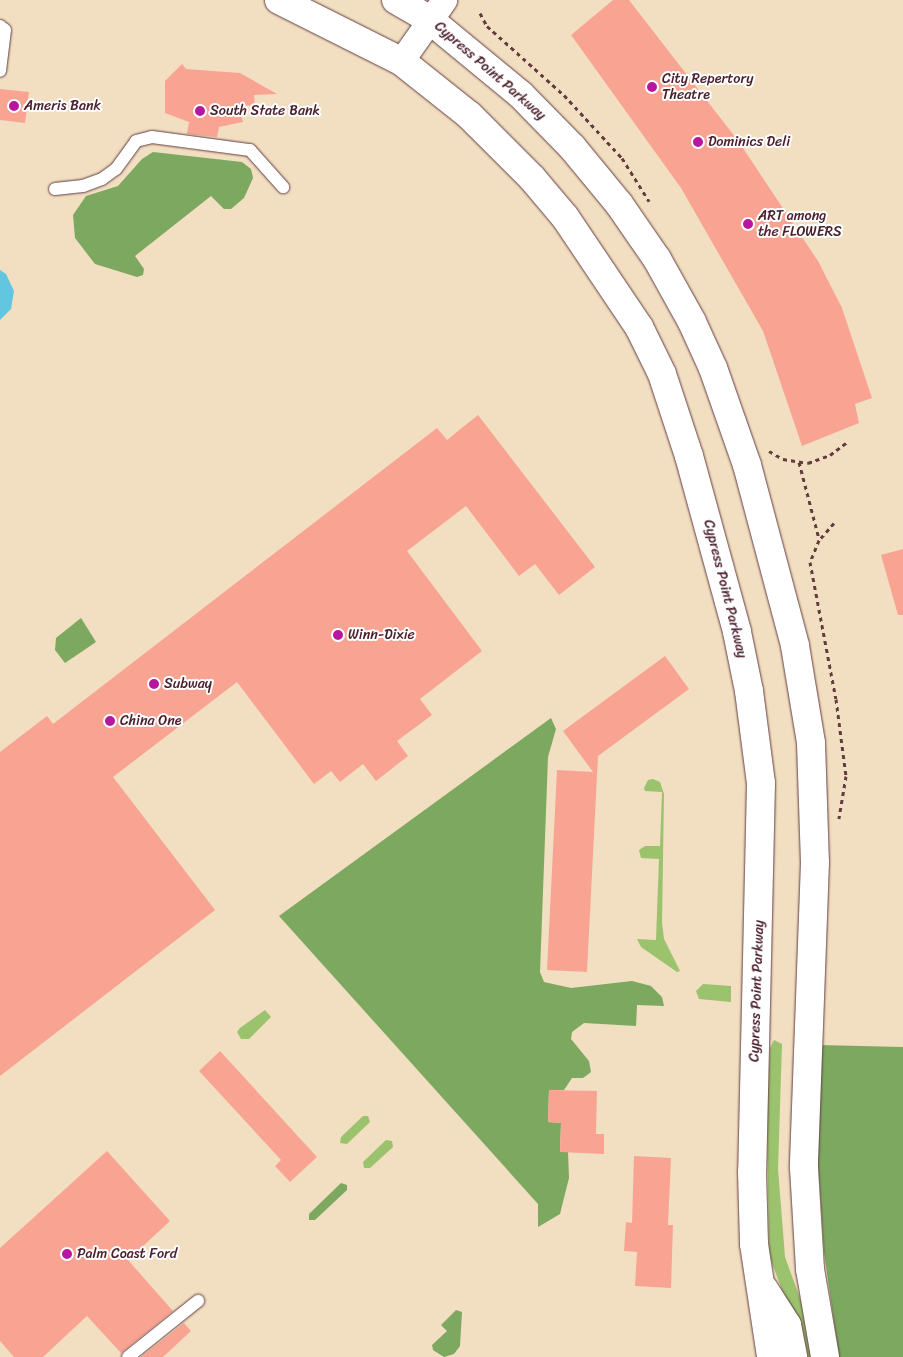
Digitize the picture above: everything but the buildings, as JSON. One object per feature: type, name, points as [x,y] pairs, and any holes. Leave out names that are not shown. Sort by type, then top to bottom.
[{"type":"street","name":"Cypress Point Parkway","points":[[279,0],[401,62],[469,115],[532,178],[566,218],[639,327],[662,374],[689,456],[737,632],[749,691],[761,783],[752,1172],[759,1281],[771,1357]]},
{"type":"street","name":"Cypress Point Parkway","points":[[396,0],[437,10],[500,76],[545,118],[596,174],[644,240],[676,292],[713,368],[747,465],[795,646],[813,765],[815,862],[804,1168],[809,1259],[825,1357]]},
{"type":"street","points":[[401,62],[437,10]]},
{"type":"street","points":[[759,1281],[787,1325],[794,1357]]},
{"type":"lane","points":[[0,26],[5,30],[0,71]]},
{"type":"lane","points":[[54,189],[83,186],[102,179],[116,169],[136,141],[152,137],[250,150],[283,187]]},
{"type":"lane","points":[[128,1357],[198,1301]]},
{"type":"path","points":[[800,462],[819,540]]},
{"type":"green space","points":[[153,152],[242,162],[251,169],[253,178],[244,198],[231,209],[224,209],[211,196],[135,256],[144,269],[143,275],[137,277],[95,264],[75,238],[73,215],[86,196],[118,186],[142,159]]},
{"type":"green space","points":[[81,618],[96,642],[65,663],[55,650],[56,638]]},
{"type":"green space","points":[[551,718],[556,729],[548,757],[540,972],[544,982],[571,988],[632,981],[651,986],[662,997],[664,1006],[637,1005],[636,1026],[584,1023],[572,1032],[571,1039],[589,1061],[591,1072],[583,1078],[572,1078],[564,1090],[549,1090],[548,1122],[561,1123],[560,1152],[568,1152],[569,1178],[560,1214],[538,1227],[538,1204],[279,916]]},
{"type":"green space","points":[[653,779],[660,782],[664,794],[662,923],[664,939],[680,971],[677,972],[641,947],[637,939],[656,940],[659,859],[641,858],[639,850],[645,846],[660,846],[662,792],[645,791],[644,788],[648,780]]},
{"type":"green space","points":[[703,984],[731,986],[731,1002],[699,999],[696,991]]},
{"type":"green space","points":[[265,1010],[271,1017],[249,1039],[241,1039],[237,1032],[240,1028]]},
{"type":"green space","points":[[774,1040],[782,1044],[778,1169],[785,1257],[801,1301],[812,1357],[798,1357],[791,1314],[769,1255],[767,1112],[770,1048]]},
{"type":"green space","points":[[819,1045],[903,1047],[903,1357],[839,1357],[824,1252],[818,1162]]},
{"type":"green space","points":[[363,1116],[368,1116],[370,1122],[347,1144],[340,1143],[341,1137]]},
{"type":"green space","points":[[386,1140],[392,1141],[393,1147],[370,1168],[364,1168],[363,1162]]},
{"type":"green space","points":[[341,1183],[347,1185],[347,1190],[315,1220],[309,1220],[309,1214]]},
{"type":"green space","points":[[456,1310],[462,1312],[460,1346],[454,1354],[444,1357],[433,1350],[432,1345],[447,1331],[441,1325]]},
{"type":"water","points":[[0,270],[6,274],[14,291],[11,309],[0,320]]},
{"type":"place","name":"City Repertory Theatre","points":[[652,87]]},
{"type":"place","name":"Ameris Bank","points":[[14,106]]},
{"type":"place","name":"South State Bank","points":[[200,111]]},
{"type":"place","name":"Dominics Deli","points":[[698,142]]},
{"type":"place","name":"ART among the FLOWERS","points":[[748,224]]},
{"type":"place","name":"Winn-Dixie","points":[[338,635]]},
{"type":"place","name":"Subway","points":[[154,684]]},
{"type":"place","name":"China One","points":[[110,721]]},
{"type":"place","name":"Palm Coast Ford","points":[[67,1254]]}]
